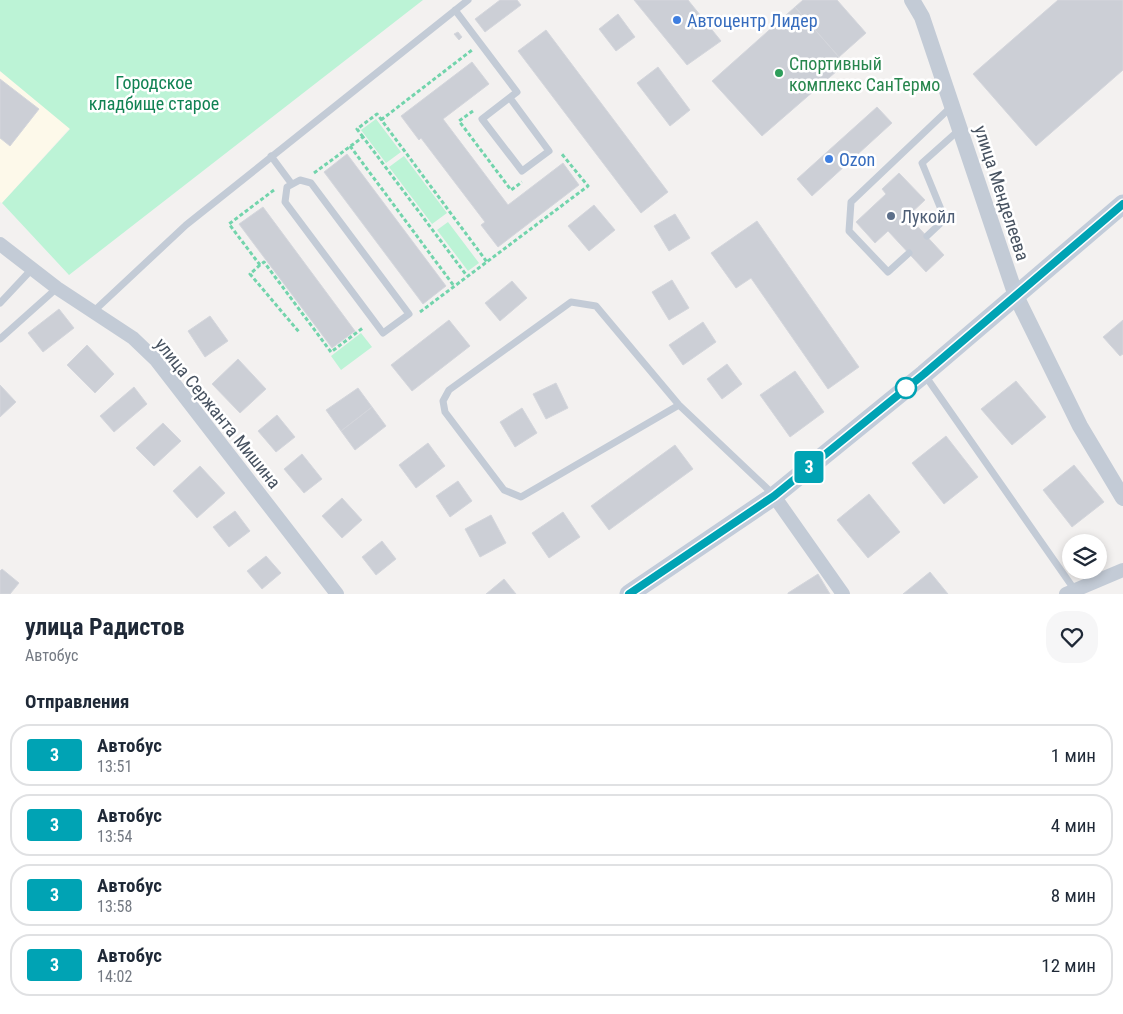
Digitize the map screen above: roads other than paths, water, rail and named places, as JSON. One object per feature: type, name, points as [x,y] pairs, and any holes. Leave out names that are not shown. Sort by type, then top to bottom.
[{"type":"main road","points":[[629,594],[774,496],[924,374],[1123,204]]},
{"type":"street","name":"улица Менделеева","points":[[912,0],[922,17],[1016,296],[1080,426],[1123,498]]},
{"type":"street","name":"улица Сержанта Мишина","points":[[0,244],[57,288],[133,338],[156,360],[336,594]]},
{"type":"street","points":[[774,496],[843,594]]},
{"type":"street","points":[[1070,591],[1123,570]]},
{"type":"lane","points":[[94,311],[186,225],[270,156],[468,0]]},
{"type":"lane","points":[[455,10],[517,92],[482,118],[522,171],[550,151],[510,98]]},
{"type":"lane","points":[[909,253],[888,272],[849,230],[851,202],[952,106]]},
{"type":"lane","points":[[927,236],[945,219],[922,163],[960,128]]},
{"type":"lane","points":[[270,156],[291,183]]},
{"type":"lane","points":[[300,180],[311,183],[409,314],[384,333],[285,202],[285,192],[291,183],[300,180]]},
{"type":"lane","points":[[0,302],[32,269]]},
{"type":"lane","points":[[0,340],[57,288]]},
{"type":"lane","points":[[679,405],[521,497],[504,490],[445,412],[443,400],[449,390],[571,302],[596,306],[679,405],[774,496]]},
{"type":"lane","points":[[924,374],[1070,591]]},
{"type":"place","name":"Автоцентр Лидер","points":[[677,20]]},
{"type":"place","name":"Спортивный комплекс СанТермо","points":[[779,73]]},
{"type":"place","name":"Ozon","points":[[829,159]]},
{"type":"place","name":"Лукойл","points":[[891,216]]},
{"type":"park label","name":"Городское кладбище старое","points":[[154,92]]}]
